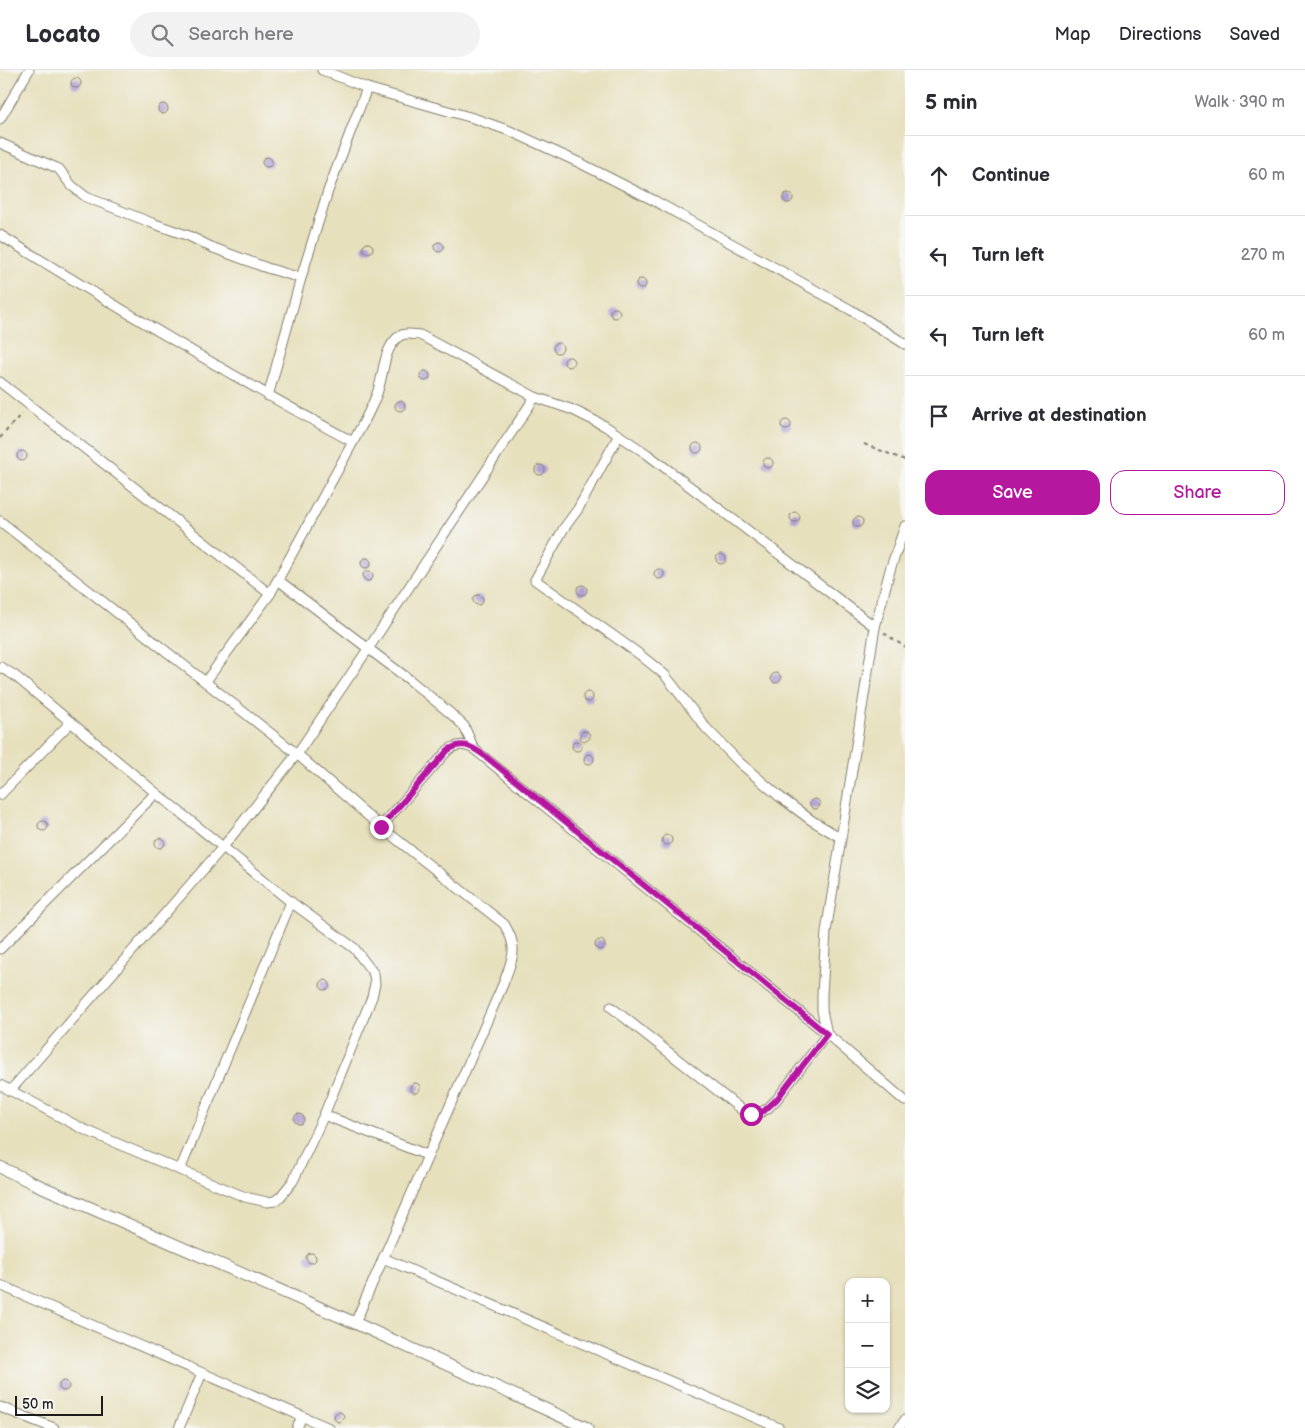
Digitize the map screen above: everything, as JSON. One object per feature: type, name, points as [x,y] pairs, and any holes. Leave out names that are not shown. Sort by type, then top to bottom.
[{"type":"street","points":[[0,119],[29,70]]},
{"type":"street","points":[[322,70],[367,88],[473,118],[510,131],[580,163],[655,201],[850,310],[905,344]]},
{"type":"street","points":[[268,396],[328,191],[367,88]]},
{"type":"street","points":[[0,143],[59,169],[71,185],[86,197],[189,236],[239,258],[301,278]]},
{"type":"street","points":[[0,235],[159,333],[268,396],[354,442]]},
{"type":"street","points":[[206,681],[270,594],[278,580],[376,398],[385,360],[391,346],[403,334],[420,335],[534,396],[573,410],[605,426],[669,470],[875,626]]},
{"type":"street","points":[[0,382],[270,594]]},
{"type":"street","points":[[10,1091],[223,847],[297,754],[534,396]]},
{"type":"street","points":[[619,435],[578,509],[564,528],[535,580],[639,654],[664,675],[706,728],[740,763],[780,797],[811,820],[841,838]]},
{"type":"street","points":[[0,521],[297,754],[381,827],[504,924],[512,936],[514,945],[512,961],[504,982],[355,1323]]},
{"type":"street","points":[[611,1007],[742,1110],[751,1114],[764,1111],[777,1099],[827,1034],[822,1010],[822,970],[826,932],[875,626],[890,570],[905,526]]},
{"type":"street","points":[[278,580],[411,681],[464,726],[474,749]]},
{"type":"street","points":[[0,667],[14,675],[291,902],[354,948],[374,974],[375,984],[372,997],[324,1115],[293,1181],[276,1201],[267,1202],[245,1197],[180,1170],[83,1128],[0,1085]]},
{"type":"street","points":[[0,795],[71,722]]},
{"type":"street","points":[[381,827],[448,750],[461,745],[474,749],[827,1034],[905,1101]]},
{"type":"street","points":[[0,949],[156,793]]},
{"type":"street","points":[[180,1170],[291,902]]},
{"type":"street","points":[[324,1115],[427,1156]]},
{"type":"street","points":[[0,1167],[178,1248],[355,1323],[587,1428]]},
{"type":"street","points":[[383,1258],[779,1428]]},
{"type":"street","points":[[0,1285],[329,1428]]},
{"type":"street","points":[[178,1428],[202,1373]]},
{"type":"street","points":[[0,1407],[54,1428]]},
{"type":"street","points":[[297,1428],[302,1416]]},
{"type":"street","points":[[900,1428],[905,1420]]},
{"type":"path","points":[[0,438],[29,405]]},
{"type":"path","points":[[864,444],[905,460]]},
{"type":"path","points":[[875,626],[905,647]]},
{"type":"building","points":[[74,78],[78,78],[81,83],[78,88],[74,88],[71,85],[71,81]]},
{"type":"building","points":[[161,104],[165,104],[168,109],[165,114],[161,114],[158,111],[158,107]]},
{"type":"building","points":[[265,157],[269,157],[272,162],[271,166],[265,167],[262,164],[262,160]]},
{"type":"building","points":[[786,193],[790,193],[793,198],[792,202],[786,203],[783,200],[783,196]]},
{"type":"building","points":[[437,242],[441,242],[444,247],[443,251],[437,252],[434,249],[434,245]]},
{"type":"building","points":[[366,243],[370,243],[373,248],[370,253],[366,253],[363,250],[363,246]]},
{"type":"building","points":[[639,279],[643,279],[646,284],[645,288],[639,289],[636,286],[636,282]]},
{"type":"building","points":[[613,308],[617,308],[620,313],[619,317],[613,318],[610,315],[610,311]]},
{"type":"building","points":[[556,343],[560,343],[563,348],[562,352],[556,353],[553,350],[553,346]]},
{"type":"building","points":[[567,357],[571,357],[574,362],[573,366],[567,367],[564,364],[564,360]]},
{"type":"building","points":[[423,371],[427,371],[430,376],[429,380],[423,381],[420,378],[420,374]]},
{"type":"building","points":[[398,401],[402,401],[405,406],[402,411],[398,411],[395,408],[395,404]]},
{"type":"building","points":[[784,420],[788,420],[791,425],[790,429],[784,430],[781,427],[781,423]]},
{"type":"building","points":[[695,443],[699,443],[702,448],[701,452],[695,453],[692,450],[692,446]]},
{"type":"building","points":[[20,451],[24,451],[27,456],[26,460],[20,461],[17,458],[17,454]]},
{"type":"building","points":[[766,458],[770,458],[773,463],[772,467],[766,468],[763,465],[763,461]]},
{"type":"building","points":[[538,465],[542,465],[545,470],[542,475],[538,475],[535,472],[535,468]]},
{"type":"building","points":[[793,512],[797,512],[800,517],[799,521],[793,522],[790,519],[790,515]]},
{"type":"building","points":[[856,517],[860,517],[863,522],[860,527],[856,527],[853,524],[853,520]]},
{"type":"building","points":[[719,554],[723,554],[726,559],[723,564],[719,564],[716,561],[716,557]]},
{"type":"building","points":[[364,558],[368,558],[371,563],[370,567],[364,568],[361,565],[361,561]]},
{"type":"building","points":[[657,569],[661,569],[664,574],[661,579],[657,579],[654,576],[654,572]]},
{"type":"building","points":[[366,571],[370,571],[373,576],[372,580],[366,581],[363,578],[363,574]]},
{"type":"building","points":[[580,585],[584,585],[587,590],[584,595],[580,595],[577,592],[577,588]]},
{"type":"building","points":[[476,595],[480,595],[483,600],[482,604],[476,605],[473,602],[473,598]]},
{"type":"building","points":[[774,673],[778,673],[781,678],[780,682],[774,683],[771,680],[771,676]]},
{"type":"building","points":[[586,692],[590,692],[593,697],[592,701],[586,702],[583,699],[583,695]]},
{"type":"building","points":[[583,731],[587,731],[590,736],[589,740],[583,741],[580,738],[580,734]]},
{"type":"building","points":[[575,741],[579,741],[582,746],[581,750],[575,751],[572,748],[572,744]]},
{"type":"building","points":[[587,754],[591,754],[594,759],[593,763],[587,764],[584,761],[584,757]]},
{"type":"building","points":[[813,799],[817,799],[820,804],[819,808],[813,809],[810,806],[810,802]]},
{"type":"building","points":[[41,821],[45,821],[48,826],[47,830],[41,831],[38,828],[38,824]]},
{"type":"building","points":[[665,835],[669,835],[672,840],[669,845],[665,845],[662,842],[662,838]]},
{"type":"building","points":[[158,838],[162,838],[165,843],[164,847],[158,848],[155,845],[155,841]]},
{"type":"building","points":[[598,940],[602,940],[605,945],[604,949],[598,950],[595,947],[595,943]]},
{"type":"building","points":[[323,980],[327,980],[330,985],[329,989],[323,990],[320,987],[320,983]]},
{"type":"building","points":[[413,1083],[417,1083],[420,1088],[417,1093],[413,1093],[410,1090],[410,1086]]},
{"type":"building","points":[[297,1114],[301,1114],[304,1119],[301,1124],[297,1124],[294,1121],[294,1117]]},
{"type":"building","points":[[309,1253],[313,1253],[316,1258],[315,1262],[309,1263],[306,1260],[306,1256]]},
{"type":"building","points":[[62,1381],[66,1381],[69,1386],[68,1390],[62,1391],[59,1388],[59,1384]]},
{"type":"building","points":[[337,1412],[341,1412],[344,1417],[341,1422],[337,1422],[334,1419],[334,1415]]},
{"type":"route","points":[[381,827],[448,750],[455,746],[468,746],[485,756],[827,1034],[777,1099],[764,1111],[751,1114]]}]
